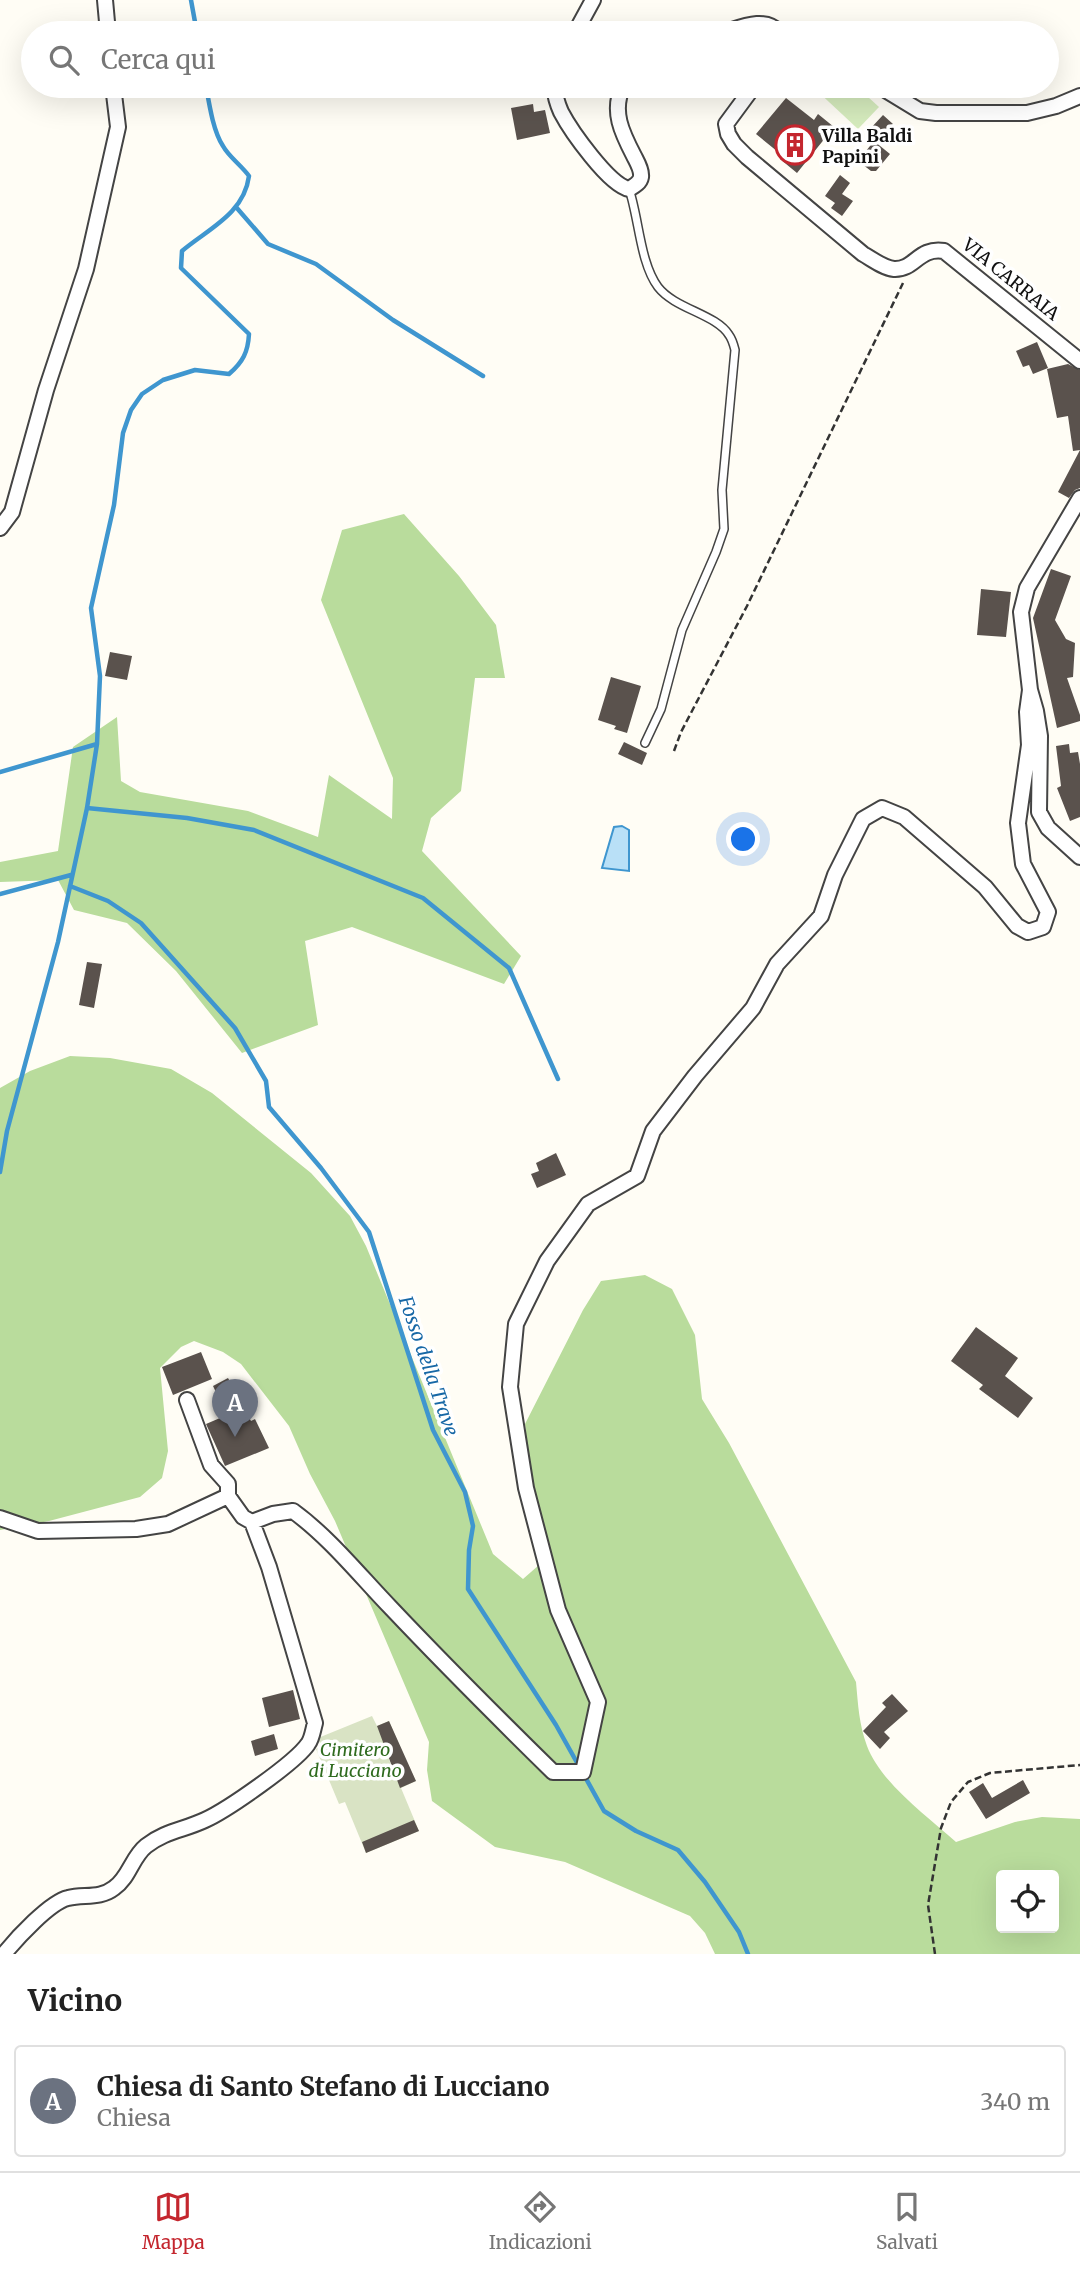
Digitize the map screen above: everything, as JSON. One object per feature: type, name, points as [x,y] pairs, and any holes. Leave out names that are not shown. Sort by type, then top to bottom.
[{"type":"street","points":[[105,0],[107,21]]},
{"type":"street","points":[[582,21],[593,0]]},
{"type":"street","points":[[899,98],[920,111],[936,113],[1027,113],[1056,107],[1080,96]]},
{"type":"street","points":[[0,528],[12,512],[86,269],[118,127],[114,98]]},
{"type":"street","points":[[555,98],[570,128],[612,179],[629,189],[638,184],[641,178],[640,168],[619,125],[618,98]]},
{"type":"street","points":[[745,98],[726,124],[734,144],[863,254],[894,269],[905,266]]},
{"type":"street","name":"VIA CARRAIA","points":[[905,266],[925,252],[933,249],[944,251],[1080,361]]},
{"type":"street","points":[[1080,498],[1027,588],[1021,612],[1030,690],[1037,710],[1040,736],[1039,812],[1048,828],[1080,857]]},
{"type":"street","points":[[252,1522],[273,1514],[293,1511],[305,1520],[552,1772],[583,1773],[598,1702],[558,1611],[526,1488],[510,1387],[516,1325],[547,1261],[588,1204],[637,1176],[653,1131],[695,1076],[753,1008],[777,964],[821,916],[835,875],[863,819],[882,808],[904,817],[985,887],[1017,926],[1028,932],[1043,927],[1048,912],[1023,864],[1018,823],[1030,745],[1027,712],[1030,690]]},
{"type":"street","points":[[4,1954],[19,1936],[61,1900],[101,1896],[114,1889],[124,1879],[144,1847],[172,1830],[204,1821],[244,1797],[309,1744],[314,1723],[269,1567],[252,1522],[243,1517],[228,1496],[228,1484],[211,1465],[187,1400]]},
{"type":"street","points":[[0,1518],[38,1531],[136,1529],[168,1524],[228,1496]]},
{"type":"lane","points":[[629,189],[648,270],[659,288],[677,303],[712,321],[729,334],[735,350],[722,490],[724,528],[682,630],[661,709],[645,743]]},
{"type":"path","points":[[674,751],[901,288],[905,278],[905,266]]},
{"type":"path","points":[[934,1954],[928,1905],[941,1828],[951,1802],[968,1782],[990,1773],[1080,1765]]},
{"type":"green space","points":[[825,98],[869,98],[879,107],[858,129]]},
{"type":"green space","points":[[404,514],[459,576],[496,625],[505,678],[475,678],[461,791],[431,818],[422,851],[521,956],[504,984],[352,927],[305,941],[318,1025],[242,1053],[176,971],[127,923],[74,910],[58,880],[0,882],[0,862],[58,851],[73,747],[117,717],[121,781],[140,792],[248,811],[318,837],[329,775],[392,819],[393,778],[321,600],[342,530]]},
{"type":"green space","points":[[70,1056],[110,1058],[171,1069],[212,1093],[311,1173],[350,1216],[366,1246],[493,1554],[523,1579],[539,1565],[525,1424],[583,1310],[601,1281],[645,1275],[672,1289],[695,1335],[702,1399],[729,1443],[856,1682],[862,1730],[874,1760],[906,1798],[956,1842],[1015,1822],[1042,1817],[1080,1819],[1080,1954],[715,1954],[705,1933],[690,1916],[565,1862],[495,1847],[432,1801],[427,1770],[429,1742],[335,1521],[289,1426],[241,1364],[223,1352],[194,1341],[181,1347],[160,1368],[168,1451],[162,1478],[140,1497],[49,1521],[0,1530],[0,1088],[30,1071]]},
{"type":"green space","name":"Cimitero di Lucciano","points":[[372,1716],[377,1726],[389,1721],[400,1747],[387,1754],[394,1773],[409,1767],[416,1781],[401,1788],[419,1831],[366,1853],[345,1802],[339,1804],[316,1749],[321,1746],[318,1738]]},
{"type":"water","points":[[622,826],[629,830],[629,871],[602,868],[614,827]]},
{"type":"building","name":"Villa Baldi Papini","points":[[786,98],[814,120],[818,114],[834,127],[797,173],[780,159],[783,156],[756,134]]},
{"type":"building","points":[[533,104],[534,112],[545,110],[550,133],[517,140],[511,108]]},
{"type":"building","points":[[883,115],[893,124],[879,138],[870,129]]},
{"type":"building","points":[[874,141],[890,154],[876,171],[871,171],[858,161]]},
{"type":"building","points":[[840,175],[850,183],[842,194],[853,201],[842,216],[831,208],[835,203],[825,196]]},
{"type":"building","points":[[1037,342],[1048,368],[1033,374],[1029,365],[1023,367],[1016,351]]},
{"type":"building","points":[[1068,364],[1080,370],[1080,450],[1073,451],[1068,416],[1057,418],[1047,369]]},
{"type":"building","points":[[1080,450],[1080,488],[1069,498],[1058,492]]},
{"type":"building","points":[[1051,569],[1071,576],[1055,620],[1066,639],[1075,643],[1073,677],[1067,678],[1080,715],[1080,721],[1057,728],[1033,618]]},
{"type":"building","points":[[981,589],[1011,592],[1006,637],[977,635]]},
{"type":"building","points":[[110,652],[132,656],[127,680],[105,676]]},
{"type":"building","points":[[611,677],[641,686],[627,733],[598,720]]},
{"type":"building","points":[[624,742],[647,753],[642,765],[618,754]]},
{"type":"building","points":[[1069,744],[1070,753],[1078,752],[1080,764],[1080,817],[1070,821],[1057,788],[1061,786],[1056,746]]},
{"type":"building","points":[[87,962],[102,964],[94,1008],[79,1005]]},
{"type":"building","points":[[556,1153],[566,1175],[537,1188],[531,1174],[539,1171],[536,1163]]},
{"type":"building","points":[[976,1327],[1018,1358],[1005,1376],[1033,1398],[1018,1418],[979,1389],[983,1385],[951,1361]]},
{"type":"building","points":[[201,1352],[212,1379],[173,1395],[162,1367]]},
{"type":"building","points":[[228,1378],[251,1421],[255,1419],[269,1448],[225,1466],[206,1424],[227,1415],[213,1386]]},
{"type":"building","points":[[293,1690],[300,1719],[269,1727],[262,1698]]},
{"type":"building","points":[[892,1694],[908,1711],[884,1732],[890,1738],[880,1749],[863,1731],[886,1707],[882,1703]]},
{"type":"building","points":[[389,1721],[416,1781],[400,1788],[377,1726]]},
{"type":"building","points":[[274,1734],[278,1749],[255,1756],[251,1741]]},
{"type":"building","points":[[1023,1780],[1030,1793],[986,1819],[969,1792],[983,1783],[992,1798]]},
{"type":"building","points":[[414,1820],[419,1831],[366,1853],[362,1842]]},
{"type":"waterway","points":[[191,0],[195,21]]},
{"type":"waterway","points":[[0,1172],[7,1131],[58,942],[87,808],[97,744],[100,676],[91,608],[114,505],[123,433],[131,410],[142,394],[163,380],[195,370],[229,374],[241,361],[247,346],[249,334],[181,268],[182,251],[232,211],[246,189],[249,176],[228,154],[220,140],[208,98]]},
{"type":"waterway","points":[[236,207],[268,244],[316,264],[393,320],[483,376]]},
{"type":"waterway","points":[[0,772],[97,744]]},
{"type":"waterway","points":[[87,808],[187,818],[254,830],[423,898],[509,968],[558,1079]]},
{"type":"waterway","points":[[0,894],[71,875]]},
{"type":"waterway","name":"Fosso della Trave","points":[[70,886],[108,901],[141,923],[235,1028],[266,1081],[269,1107],[321,1168],[369,1232],[433,1430],[465,1492],[473,1526],[468,1589],[556,1725],[580,1768]]},
{"type":"waterway","name":"Fosso della Trave","points":[[584,1775],[604,1811],[636,1831],[678,1850],[705,1882],[739,1932],[748,1954]]},
{"type":"place","name":"Villa Baldi Papini","points":[[795,145]]},
{"type":"place","name":"Chiesa di Santo Stefano di Lucciano","points":[[235,1437]]}]
